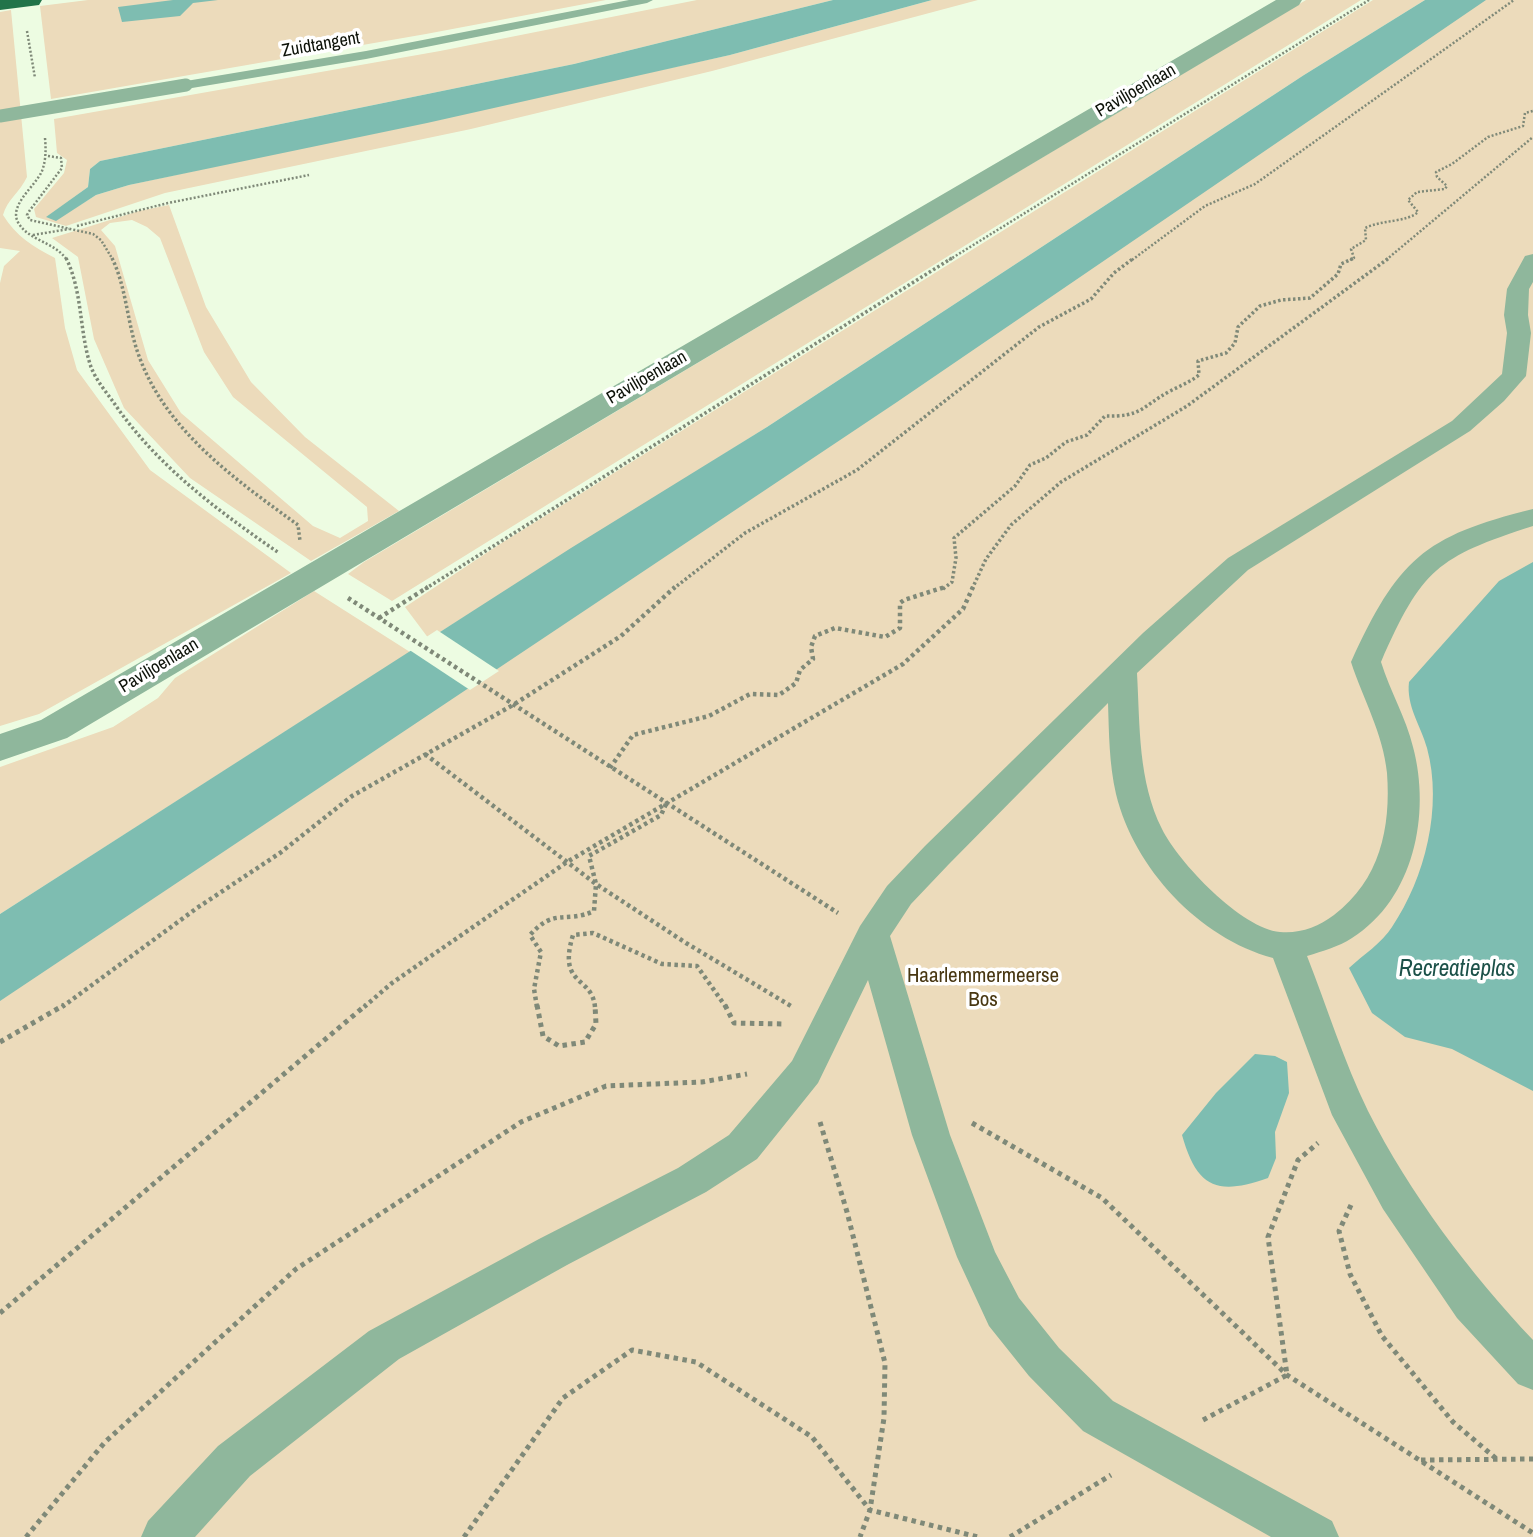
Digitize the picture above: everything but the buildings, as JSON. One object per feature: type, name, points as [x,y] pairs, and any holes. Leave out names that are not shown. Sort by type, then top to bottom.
[{"type":"highway","points":[[0,4],[31,0]]},
{"type":"street","name":"Paviljoenlaan","points":[[0,748],[54,729],[301,568],[1291,0]]},
{"type":"street","points":[[164,1537],[234,1461],[384,1345],[553,1252],[692,1180],[743,1147],[805,1072],[872,935],[899,895],[937,855],[1199,596],[1237,564],[1461,426],[1514,376],[1519,333],[1516,315],[1518,289],[1533,261]]},
{"type":"street","points":[[1122,672],[1129,769],[1136,808],[1175,878],[1207,909],[1266,943],[1286,946],[1319,940],[1348,926],[1380,889],[1397,852],[1403,794],[1401,764],[1392,723],[1375,691],[1366,662],[1400,593],[1418,570],[1438,552],[1466,538],[1533,517]]},
{"type":"street","points":[[872,935],[931,1136],[977,1257],[1004,1312],[1044,1362],[1098,1416],[1316,1537]]},
{"type":"street","points":[[1286,946],[1351,1115],[1397,1197],[1472,1304],[1533,1370]]},
{"type":"lane","name":"Zuidtangent","points":[[0,116],[366,55],[647,0]]},
{"type":"path","points":[[379,618],[711,408],[1369,0]]},
{"type":"path","points":[[0,1042],[52,1013],[197,908],[280,853],[352,796],[513,705],[621,636],[677,585],[745,533],[856,470],[1039,327],[1091,299],[1114,273],[1205,206],[1255,184],[1514,0]]},
{"type":"path","points":[[26,25],[36,85]]},
{"type":"path","points":[[610,768],[633,735],[709,716],[750,694],[779,695],[796,683],[800,670],[813,659],[811,647],[815,636],[835,628],[885,637],[900,628],[900,603],[915,595],[936,592],[953,582],[956,558],[954,538],[967,524],[1022,483],[1030,465],[1046,458],[1066,442],[1087,435],[1105,416],[1136,416],[1167,393],[1189,384],[1199,375],[1198,361],[1226,353],[1235,343],[1238,327],[1244,318],[1253,315],[1260,306],[1281,300],[1310,298],[1338,274],[1341,264],[1354,258],[1352,249],[1366,240],[1365,228],[1379,221],[1412,218],[1418,212],[1408,200],[1417,192],[1445,190],[1447,186],[1437,177],[1436,172],[1452,164],[1488,137],[1523,126],[1525,113],[1533,111]]},
{"type":"path","points":[[44,132],[48,156],[43,172],[15,209],[16,221],[65,256],[72,271],[80,326],[92,369],[122,417],[164,466],[210,505],[301,568],[872,935]]},
{"type":"path","points":[[0,1313],[392,982],[567,862],[903,664],[963,609],[986,559],[1011,525],[1061,481],[1187,406],[1409,243],[1533,137]]},
{"type":"path","points":[[48,156],[61,158],[62,168],[27,215],[37,223],[89,231],[108,248],[139,355],[154,387],[184,428],[232,475],[298,525],[301,535],[298,548],[301,568]]},
{"type":"path","points":[[32,235],[75,227],[168,202],[309,175]]},
{"type":"path","points":[[425,754],[596,884],[686,943],[801,1011]]},
{"type":"path","points":[[666,804],[661,815],[589,856],[596,884],[594,911],[584,917],[556,915],[540,921],[530,935],[541,952],[534,989],[543,1036],[559,1046],[585,1042],[596,1024],[594,996],[571,976],[566,954],[573,936],[593,933],[662,964],[697,966],[721,997],[734,1023],[778,1022],[790,1026]]},
{"type":"path","points":[[26,1537],[105,1442],[296,1269],[521,1122],[606,1086],[702,1082],[757,1072]]},
{"type":"path","points":[[805,1072],[846,1212],[885,1363],[884,1418],[870,1510],[860,1537]]},
{"type":"path","points":[[918,1092],[1102,1198],[1287,1375],[1533,1533]]},
{"type":"path","points":[[1287,1375],[1268,1237],[1298,1160],[1351,1115]]},
{"type":"path","points":[[1386,1175],[1354,1198],[1339,1231],[1350,1274],[1382,1336],[1454,1422],[1499,1461]]},
{"type":"path","points":[[464,1537],[564,1398],[632,1350],[696,1362],[812,1437],[870,1510],[978,1537]]},
{"type":"path","points":[[1010,1537],[1156,1447],[1287,1375]]},
{"type":"path","points":[[1420,1460],[1533,1459]]},
{"type":"green space","points":[[88,0],[606,0],[51,99],[40,6]]},
{"type":"green space","points":[[697,0],[833,0],[574,64],[100,161],[90,169],[88,187],[47,217],[56,220],[96,195],[129,185],[730,55],[932,0],[978,0],[712,71],[471,129],[165,193],[66,226],[36,217],[34,209],[64,173],[67,160],[57,153],[54,119],[440,51]]},
{"type":"green space","points":[[1306,0],[1361,0],[392,601],[348,574],[364,562]]},
{"type":"green space","points":[[1373,0],[1425,0],[1304,75],[767,427],[429,639],[405,607],[500,544]]},
{"type":"green space","name":"Haarlemmermeerse Bos","points":[[1481,0],[1533,0],[1533,1537],[0,1537],[0,982]]},
{"type":"green space","points":[[11,10],[27,177],[3,215],[26,240],[55,258],[65,328],[77,370],[150,470],[291,573],[39,714],[0,726],[0,283],[4,266],[20,251],[0,248],[0,12]]},
{"type":"green space","points":[[169,205],[206,307],[251,382],[305,437],[399,511],[311,561],[190,478],[124,408],[94,339],[78,257],[52,238],[139,211]],"holes":[[[132,220],[147,227],[160,238],[204,352],[233,397],[367,507],[368,521],[340,538],[313,526],[181,413],[148,360],[115,246],[101,230],[110,223]]]},
{"type":"green space","points":[[314,591],[410,652],[0,914],[0,767],[113,727],[158,698],[175,678]]},
{"type":"water","points":[[173,0],[218,0],[193,3],[180,16],[122,22],[118,7]]},
{"type":"water","points":[[833,0],[932,0],[730,55],[427,123],[129,185],[96,195],[56,221],[46,217],[88,187],[90,169],[100,161],[574,64]]},
{"type":"water","points":[[1425,0],[1486,0],[897,402],[0,1001],[0,914],[571,548],[767,427],[1304,75]]},
{"type":"water","name":"Recreatieplas","points":[[1533,562],[1533,1091],[1452,1049],[1405,1037],[1372,1013],[1349,968],[1378,944],[1404,908],[1414,887],[1428,841],[1432,818],[1431,771],[1427,748],[1412,708],[1409,682],[1499,581]]},
{"type":"water","points":[[1255,1054],[1275,1056],[1287,1062],[1289,1093],[1275,1132],[1276,1158],[1268,1178],[1235,1186],[1222,1186],[1202,1177],[1188,1153],[1182,1135],[1216,1093]]},
{"type":"pier","points":[[437,630],[499,671],[470,690],[408,649]]}]
